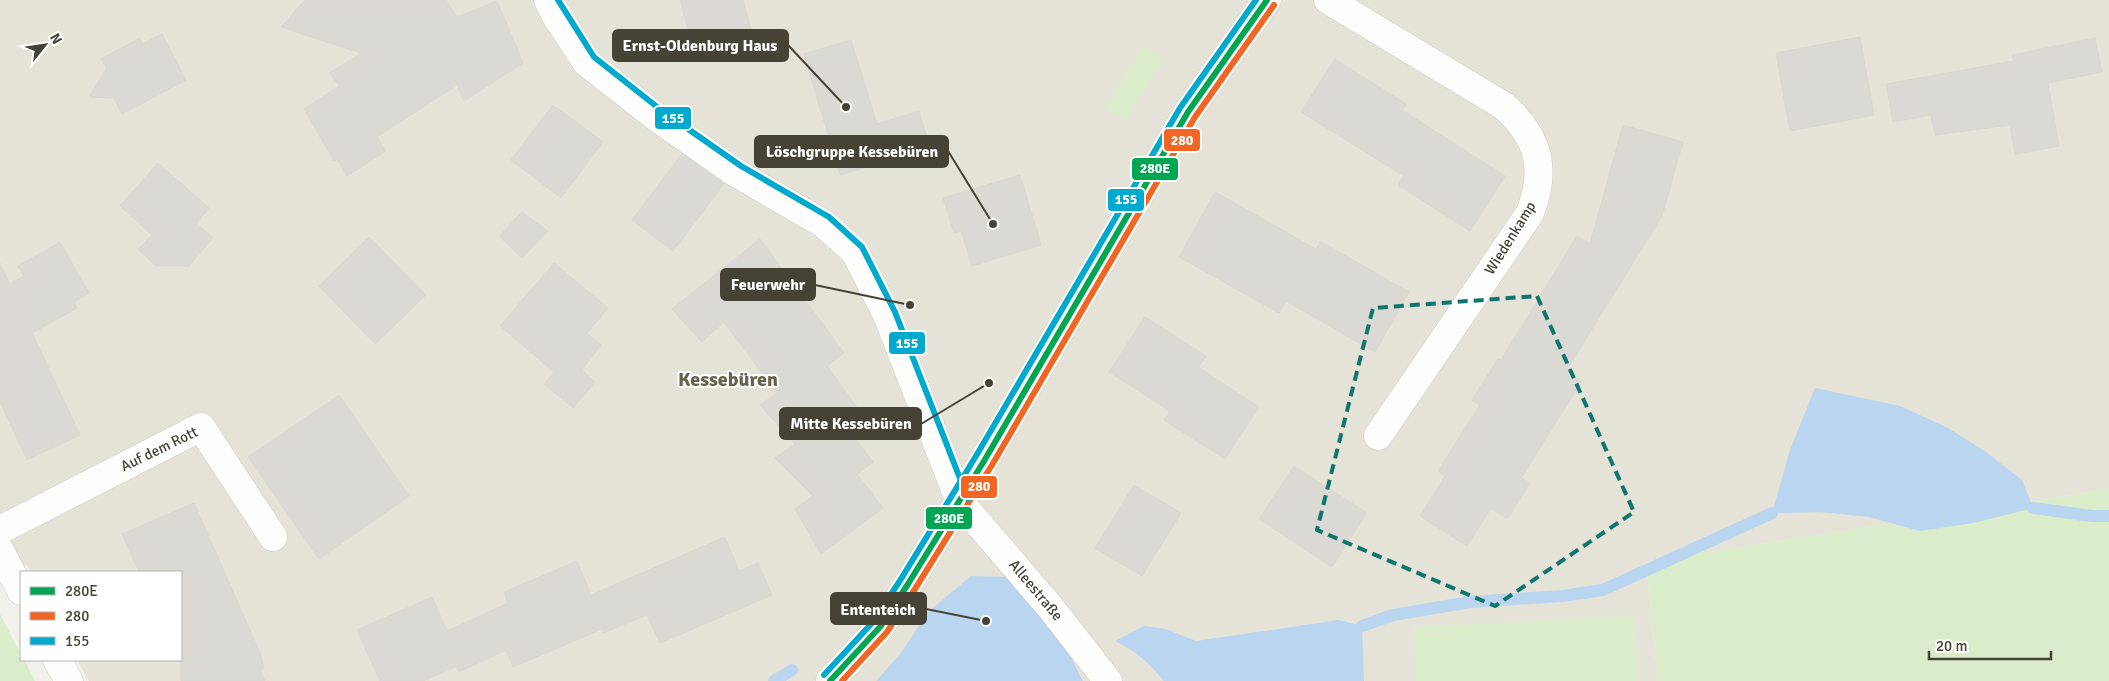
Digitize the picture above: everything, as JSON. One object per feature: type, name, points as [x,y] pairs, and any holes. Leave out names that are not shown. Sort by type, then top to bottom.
[{"type":"main road","points":[[830,681],[880,627],[960,502],[1188,112],[1266,0]]},
{"type":"street","name":"Alleestraße","points":[[548,0],[556,16],[587,63],[656,117],[736,173],[824,224],[855,252],[887,315],[960,502],[1051,608],[1108,681]]},
{"type":"street","name":"Wiedenkamp","points":[[1328,0],[1504,106],[1519,119],[1530,135],[1537,154],[1540,174],[1537,194],[1530,213],[1378,436]]},
{"type":"street","name":"Auf dem Rott","points":[[0,530],[201,426],[273,537]]},
{"type":"street","points":[[0,551],[20,590]]},
{"type":"street","points":[[58,661],[69,681]]},
{"type":"highlighted area","points":[[1537,296],[1634,512],[1495,606],[1317,530],[1373,308]]},
{"type":"shaded area","points":[[0,0],[2109,0],[2109,489],[1646,562],[1658,681],[89,681],[78,661],[182,661],[182,571],[30,571],[27,565],[0,569]]},
{"type":"green space","points":[[1143,46],[1163,58],[1126,120],[1106,108]]},
{"type":"green space","points":[[2109,489],[2109,681],[1658,681],[1646,562]]},
{"type":"green space","points":[[0,614],[20,653],[20,661],[25,661],[35,681],[0,681]]},
{"type":"green space","points":[[1634,616],[1638,681],[1416,681],[1413,627]]},
{"type":"water","points":[[1815,388],[1900,406],[1948,428],[1986,452],[2022,480],[2033,508],[1973,523],[1920,531],[1869,517],[1820,512],[1772,513],[1790,450]]},
{"type":"water","points":[[971,576],[1010,577],[1056,629],[1083,681],[876,681],[901,653],[928,612]]},
{"type":"water","points":[[1339,620],[1362,626],[1364,681],[1164,681],[1142,658],[1115,641],[1144,626],[1166,629],[1196,641]]},
{"type":"building","points":[[305,0],[446,0],[457,17],[497,1],[523,63],[464,101],[457,85],[377,137],[386,151],[347,176],[337,159],[334,161],[304,109],[339,86],[330,73],[361,53],[281,27]]},
{"type":"building","points":[[680,0],[743,0],[754,38],[724,46],[710,37],[691,42]]},
{"type":"building","points":[[162,34],[186,80],[122,114],[114,98],[89,97],[107,68],[101,59],[140,38],[142,44]]},
{"type":"building","points":[[1860,37],[1874,115],[1790,131],[1776,53]]},
{"type":"building","points":[[2095,38],[2102,72],[2048,83],[2059,146],[2015,154],[2010,125],[1935,135],[1931,115],[1893,122],[1886,84],[2014,61],[2012,55]]},
{"type":"building","points":[[851,40],[877,124],[919,111],[930,148],[840,175],[804,54]]},
{"type":"building","points":[[1335,59],[1406,104],[1402,110],[1505,176],[1470,231],[1398,185],[1404,176],[1301,112]]},
{"type":"building","points":[[553,105],[603,142],[561,198],[511,160]]},
{"type":"building","points":[[1623,125],[1683,142],[1662,216],[1566,371],[1582,381],[1521,478],[1530,483],[1507,519],[1491,508],[1467,546],[1420,516],[1445,476],[1438,471],[1480,405],[1472,400],[1498,359],[1501,360],[1577,236],[1590,244]]},
{"type":"building","points":[[682,154],[724,184],[673,251],[632,220]]},
{"type":"building","points":[[158,163],[209,208],[196,223],[213,238],[189,266],[156,266],[138,249],[152,235],[120,206]]},
{"type":"building","points":[[1020,175],[1041,245],[972,266],[961,231],[954,233],[943,198]]},
{"type":"building","points":[[1215,192],[1316,249],[1320,241],[1409,292],[1375,352],[1286,301],[1279,313],[1179,257]]},
{"type":"building","points":[[522,212],[548,231],[522,258],[499,236]]},
{"type":"building","points":[[369,237],[426,295],[375,344],[319,286]]},
{"type":"building","points":[[760,239],[844,353],[827,366],[858,409],[842,421],[873,462],[857,474],[883,508],[821,554],[795,509],[813,496],[775,458],[795,444],[760,405],[777,393],[724,322],[702,342],[672,309]]},
{"type":"building","points":[[60,242],[89,293],[74,302],[77,308],[32,333],[80,435],[27,460],[0,402],[0,263],[10,284],[24,276],[18,266]]},
{"type":"building","points":[[554,263],[608,308],[587,333],[601,345],[582,370],[595,382],[573,408],[544,384],[554,372],[500,326]]},
{"type":"building","points":[[1145,317],[1206,356],[1198,367],[1259,407],[1225,459],[1164,420],[1170,411],[1109,372]]},
{"type":"building","points":[[339,395],[409,496],[319,559],[248,457]]},
{"type":"building","points":[[1294,466],[1367,513],[1332,567],[1259,519]]},
{"type":"building","points":[[1134,485],[1181,513],[1142,576],[1095,548]]},
{"type":"building","points":[[194,503],[260,653],[264,668],[260,670],[265,681],[181,681],[182,571],[139,571],[122,534]]},
{"type":"building","points":[[725,537],[739,571],[758,563],[772,595],[660,643],[647,615],[603,633],[602,629],[513,667],[506,650],[459,672],[457,666],[423,681],[380,681],[357,630],[432,597],[447,631],[508,603],[504,592],[577,561],[591,595]]},
{"type":"waterway","points":[[2033,508],[2092,516],[2109,516]]},
{"type":"waterway","points":[[1362,626],[1393,615],[1470,602],[1562,596],[1603,590],[1772,513]]},
{"type":"waterway","points":[[774,681],[792,670]]},
{"type":"transit line","name":"155","points":[[558,0],[594,57],[661,110],[741,166],[829,217],[862,247],[895,312],[968,499]]},
{"type":"transit line","name":"155","points":[[824,675],[873,622],[901,579],[976,456],[1180,108],[1256,0]]},
{"type":"transit line","name":"280E","points":[[830,681],[880,627],[908,584],[984,461],[1188,112],[1267,0]]},
{"type":"transit line","name":"280","points":[[842,681],[887,632],[915,589],[992,465],[1195,117],[1274,5]]},
{"type":"place","name":"Ernst-Oldenburg Haus","points":[[846,107]]},
{"type":"place","name":"Löschgruppe Kessebüren","points":[[993,224]]},
{"type":"place","name":"Feuerwehr","points":[[910,305]]},
{"type":"place","name":"Mitte Kessebüren","points":[[989,383]]},
{"type":"place","name":"Ententeich","points":[[986,621]]},
{"type":"district","name":"Kessebüren","points":[[728,379]]}]
